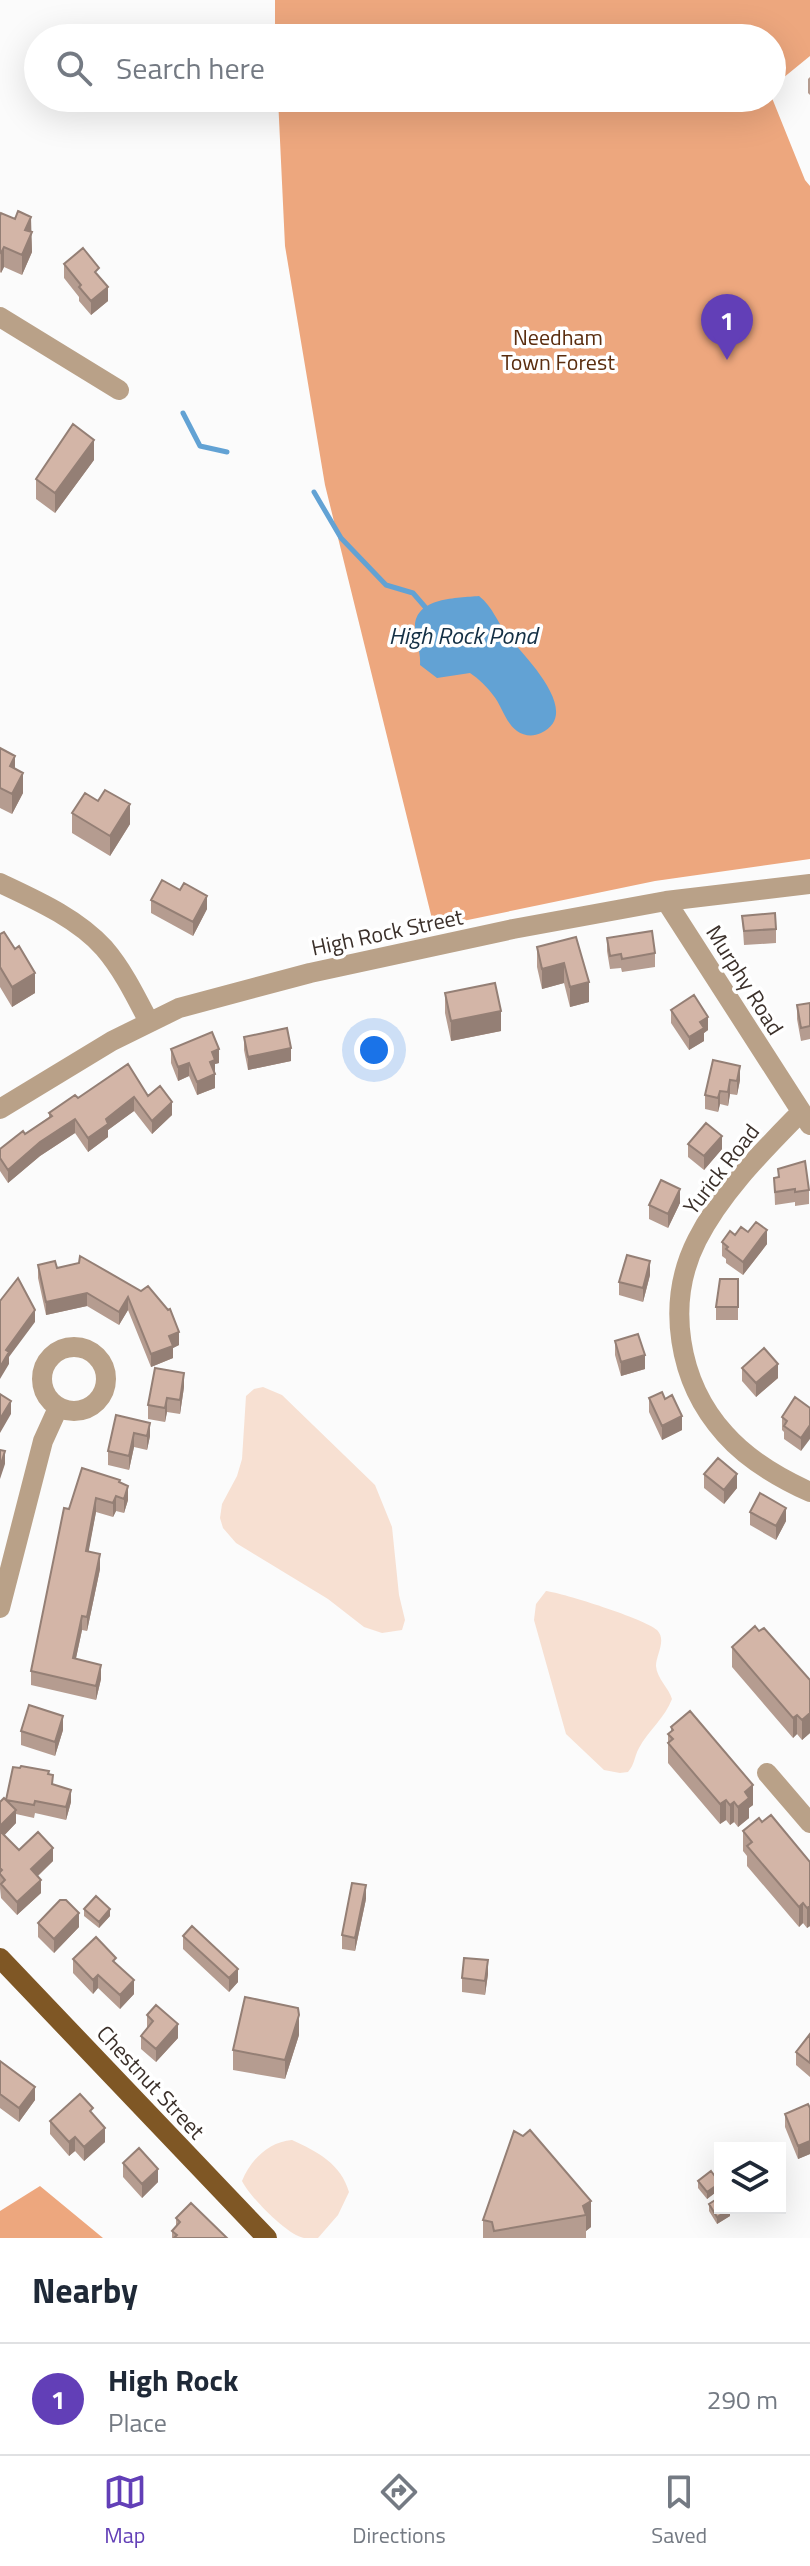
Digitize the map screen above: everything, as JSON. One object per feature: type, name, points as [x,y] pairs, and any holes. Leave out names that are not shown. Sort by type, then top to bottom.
[{"type":"main road","name":"Chestnut Street","points":[[0,1958],[267,2238]]},
{"type":"street","points":[[0,317],[119,390]]},
{"type":"street","points":[[0,883],[72,921],[104,947],[129,984],[149,1022]]},
{"type":"street","name":"High Rock Street","points":[[0,1109],[69,1066],[179,1008],[345,966],[513,929],[666,901],[810,884]]},
{"type":"street","name":"Murphy Road","points":[[666,901],[806,1118]]},
{"type":"street","name":"Yurick Road","points":[[806,1118],[762,1152],[728,1193],[699,1237],[689,1259],[682,1292],[679,1333],[688,1372],[724,1433],[760,1464],[810,1492]]},
{"type":"street","points":[[0,1608],[43,1441],[58,1408]]},
{"type":"street","points":[[767,1773],[810,1823]]},
{"type":"shaded area","points":[[263,1387],[282,1395],[375,1485],[392,1527],[399,1595],[405,1620],[402,1630],[382,1633],[364,1627],[328,1599],[236,1543],[223,1528],[220,1518],[222,1504],[242,1459],[246,1396],[254,1389]]},
{"type":"shaded area","points":[[546,1591],[621,1613],[649,1625],[660,1634],[656,1666],[672,1699],[637,1751],[628,1772],[604,1770],[566,1734],[534,1620],[536,1604]]},
{"type":"shaded area","points":[[292,2140],[334,2166],[349,2192],[338,2215],[318,2238],[304,2238],[288,2230],[261,2205],[242,2181],[250,2166],[268,2148]]},
{"type":"green space","points":[[275,0],[810,0],[810,56],[786,76],[786,24],[275,24]]},
{"type":"green space","name":"Needham Town Forest","points":[[279,112],[778,112],[810,186],[810,859],[655,881],[434,927],[325,485],[285,246]]},
{"type":"green space","points":[[40,2186],[103,2238],[0,2238],[0,2211]]},
{"type":"water","name":"High Rock Pond","points":[[479,596],[536,670],[553,699],[556,712],[553,724],[541,733],[529,735],[517,731],[491,692],[470,673],[437,678],[420,665],[415,627],[422,610],[439,601]]},
{"type":"building","points":[[18,211],[31,217],[25,230],[32,232],[22,255],[4,247],[1,253],[1,213],[15,219]]},
{"type":"building","points":[[83,248],[99,268],[95,272],[108,287],[91,301],[64,264]]},
{"type":"building","points":[[73,424],[94,440],[55,493],[36,479]]},
{"type":"building","points":[[0,748],[15,756],[10,766],[23,773],[12,794],[0,788]]},
{"type":"building","points":[[105,790],[130,804],[110,836],[72,813],[85,793],[98,801]]},
{"type":"building","points":[[162,880],[180,890],[184,883],[207,896],[193,922],[151,900]]},
{"type":"building","points":[[775,913],[776,929],[744,931],[742,916]]},
{"type":"building","points":[[652,931],[655,953],[622,959],[621,954],[610,956],[607,938]]},
{"type":"building","points":[[4,932],[15,949],[19,946],[35,973],[12,987],[0,967],[0,934]]},
{"type":"building","points":[[576,937],[589,982],[570,987],[564,963],[542,969],[537,947]]},
{"type":"building","points":[[495,983],[501,1011],[451,1021],[445,993]]},
{"type":"building","points":[[694,995],[708,1017],[700,1022],[704,1028],[689,1037],[671,1010]]},
{"type":"building","points":[[810,1003],[810,1026],[801,1028],[797,1005]]},
{"type":"building","points":[[287,1028],[291,1048],[248,1057],[244,1037]]},
{"type":"building","points":[[212,1032],[219,1049],[212,1052],[215,1060],[210,1062],[215,1074],[197,1082],[189,1063],[178,1067],[171,1049]]},
{"type":"building","points":[[713,1060],[740,1066],[737,1081],[730,1080],[728,1092],[720,1091],[718,1098],[705,1095]]},
{"type":"building","points":[[128,1064],[148,1096],[160,1086],[172,1102],[152,1121],[134,1097],[106,1119],[108,1124],[88,1138],[75,1119],[40,1142],[8,1170],[0,1158],[0,1149],[23,1131],[25,1134],[52,1116],[49,1113],[75,1095],[78,1098]]},
{"type":"building","points":[[706,1123],[722,1136],[704,1156],[688,1144]]},
{"type":"building","points":[[805,1161],[809,1190],[775,1192],[774,1178],[779,1177],[778,1169]]},
{"type":"building","points":[[661,1180],[680,1189],[668,1214],[649,1205]]},
{"type":"building","points":[[756,1222],[767,1230],[743,1262],[722,1242],[730,1231],[735,1235],[741,1227],[748,1232]]},
{"type":"building","points":[[627,1255],[650,1261],[643,1288],[619,1282]]},
{"type":"building","points":[[80,1256],[141,1291],[148,1286],[170,1309],[179,1332],[169,1336],[173,1346],[151,1354],[128,1297],[119,1312],[87,1293],[46,1302],[38,1265],[55,1261],[57,1268],[79,1263]]},
{"type":"building","points":[[18,1278],[35,1310],[6,1350],[9,1352],[0,1367],[0,1301]]},
{"type":"building","points":[[720,1279],[738,1279],[738,1307],[716,1307]]},
{"type":"building","points":[[638,1334],[645,1355],[621,1362],[615,1341]]},
{"type":"building","points":[[764,1348],[778,1364],[756,1383],[742,1368]]},
{"type":"building","points":[[155,1368],[184,1373],[180,1400],[167,1398],[165,1408],[148,1405]]},
{"type":"building","points":[[662,1392],[665,1399],[672,1395],[682,1416],[662,1426],[649,1398]]},
{"type":"building","points":[[0,1394],[11,1401],[0,1419]]},
{"type":"building","points":[[795,1397],[810,1408],[810,1425],[801,1438],[784,1426],[787,1421],[782,1417]]},
{"type":"building","points":[[116,1415],[150,1423],[147,1436],[134,1433],[129,1456],[108,1451]]},
{"type":"building","points":[[0,1450],[5,1451],[0,1467]]},
{"type":"building","points":[[718,1458],[737,1474],[724,1490],[704,1474]]},
{"type":"building","points":[[82,1468],[120,1480],[128,1486],[124,1499],[116,1496],[113,1503],[96,1498],[86,1551],[100,1554],[87,1617],[82,1616],[73,1658],[101,1665],[96,1686],[31,1671],[64,1508],[69,1509]]},
{"type":"building","points":[[760,1493],[786,1508],[776,1526],[750,1512]]},
{"type":"building","points":[[755,1626],[759,1631],[764,1628],[810,1680],[810,1713],[802,1720],[797,1715],[793,1718],[732,1647]]},
{"type":"building","points":[[29,1705],[63,1716],[55,1742],[21,1731]]},
{"type":"building","points":[[690,1711],[753,1785],[745,1792],[749,1798],[738,1807],[726,1800],[720,1804],[668,1743],[673,1739],[668,1734],[673,1730],[671,1727]]},
{"type":"building","points":[[13,1767],[49,1771],[48,1774],[53,1775],[52,1784],[71,1790],[66,1807],[6,1800]]},
{"type":"building","points":[[4,1798],[16,1810],[0,1826],[0,1802]]},
{"type":"building","points":[[771,1815],[810,1862],[810,1906],[807,1908],[803,1903],[799,1907],[747,1846],[752,1842],[743,1831],[759,1818],[762,1822]]},
{"type":"building","points":[[0,1831],[19,1850],[38,1832],[53,1848],[31,1869],[41,1880],[17,1902],[1,1884],[5,1880],[0,1874]]},
{"type":"building","points":[[352,1883],[366,1885],[355,1938],[342,1935]]},
{"type":"building","points":[[96,1896],[110,1909],[99,1922],[84,1909]]},
{"type":"building","points":[[60,1900],[66,1900],[79,1913],[54,1939],[38,1923]]},
{"type":"building","points":[[192,1926],[238,1969],[229,1978],[183,1936]]},
{"type":"building","points":[[96,1937],[116,1958],[113,1961],[134,1980],[120,1995],[98,1975],[93,1980],[73,1959]]},
{"type":"building","points":[[464,1958],[488,1960],[485,1981],[462,1978]]},
{"type":"building","points":[[245,1997],[298,2008],[299,2015],[285,2060],[233,2050]]},
{"type":"building","points":[[156,2005],[178,2024],[156,2049],[141,2036],[153,2021],[147,2015]]},
{"type":"building","points":[[810,2034],[810,2063],[796,2052]]},
{"type":"building","points":[[0,2061],[35,2087],[19,2108],[0,2094]]},
{"type":"building","points":[[80,2094],[105,2128],[84,2147],[75,2137],[69,2142],[50,2121]]},
{"type":"building","points":[[808,2104],[810,2141],[798,2146],[785,2114]]},
{"type":"building","points":[[530,2130],[591,2201],[583,2206],[586,2215],[494,2231],[492,2222],[483,2220],[514,2131],[523,2136]]},
{"type":"building","points":[[139,2148],[158,2169],[142,2184],[123,2163]]},
{"type":"building","points":[[711,2171],[714,2187],[707,2192],[698,2181]]},
{"type":"building","points":[[191,2203],[227,2238],[174,2238],[177,2235],[172,2231],[180,2222],[176,2218]]},
{"type":"waterway","points":[[183,413],[200,446],[227,452]]},
{"type":"waterway","points":[[314,492],[341,538],[386,585],[413,593],[426,608]]},
{"type":"place","name":"High Rock","points":[[727,360]]}]
